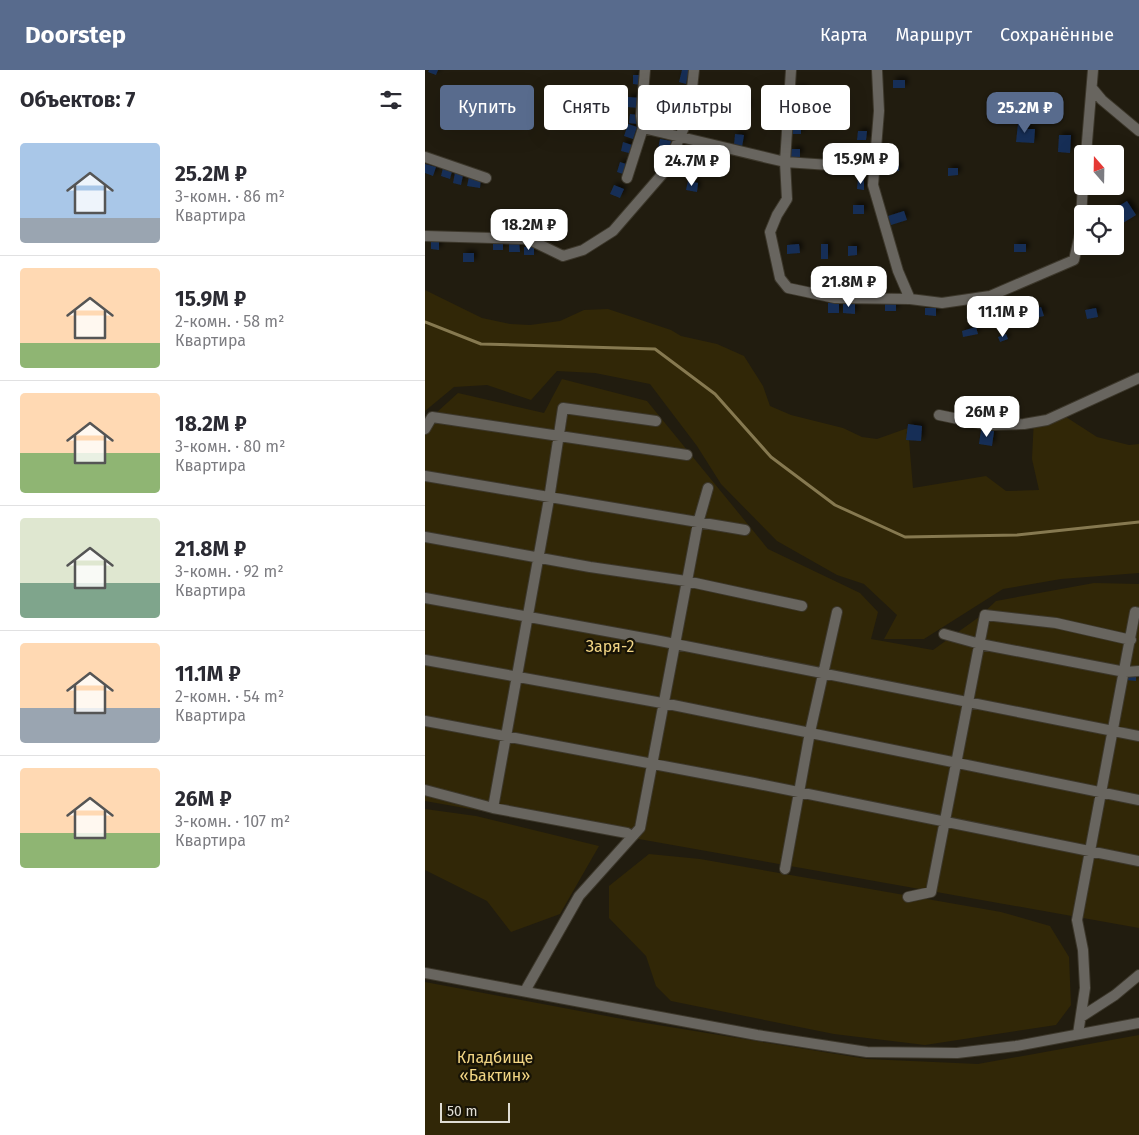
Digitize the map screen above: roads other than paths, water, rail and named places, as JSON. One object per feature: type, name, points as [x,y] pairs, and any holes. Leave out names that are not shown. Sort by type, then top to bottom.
[{"type":"street","points":[[644,85],[645,70]]},
{"type":"street","points":[[425,236],[528,239],[563,256],[583,250],[613,231],[665,171],[689,116],[694,70]]},
{"type":"street","points":[[791,70],[785,162],[787,199],[777,215],[770,232],[780,278],[788,288],[835,298],[909,299],[942,303],[990,296],[1074,260],[1080,234],[1082,195]]},
{"type":"street","points":[[877,70],[879,110],[873,184],[898,271],[909,299]]},
{"type":"street","points":[[1087,145],[1093,70]]},
{"type":"street","points":[[1091,88],[1102,100],[1139,131]]},
{"type":"street","points":[[627,178],[642,130]]},
{"type":"street","points":[[652,130],[680,136],[691,141],[785,162],[874,168]]},
{"type":"street","points":[[425,157],[485,178]]},
{"type":"street","points":[[939,415],[987,425],[1024,424],[1047,420],[1139,378]]},
{"type":"street","points":[[493,808],[526,618],[539,558],[563,408],[656,421]]},
{"type":"street","points":[[425,429],[432,418],[559,438],[687,455]]},
{"type":"street","points":[[425,476],[549,499],[745,530]]},
{"type":"street","points":[[525,991],[579,896],[639,828],[686,581],[698,523],[708,488]]},
{"type":"street","points":[[425,536],[539,558],[686,581],[802,606]]},
{"type":"street","points":[[425,598],[674,644],[1139,736]]},
{"type":"street","points":[[785,869],[810,732],[825,674],[837,612]]},
{"type":"street","points":[[1078,1034],[1085,988],[1083,950],[1077,920],[1101,792],[1115,732],[1135,612],[1139,613]]},
{"type":"street","points":[[908,897],[931,892],[985,615],[1057,624],[1131,640]]},
{"type":"street","points":[[944,634],[980,644],[1125,672],[1139,671]]},
{"type":"street","points":[[425,660],[664,703],[957,761],[1139,800]]},
{"type":"street","points":[[425,721],[1139,861]]},
{"type":"street","points":[[425,790],[493,808],[627,833],[632,836]]},
{"type":"street","points":[[425,973],[757,1035],[867,1052],[957,1053],[1016,1046],[1139,1023]]},
{"type":"street","points":[[1081,1017],[1115,995],[1139,975]]},
{"type":"waterway","points":[[425,322],[481,344],[655,349],[715,394],[771,457],[835,505],[905,537],[1017,535],[1139,522]]},
{"type":"park label","name":"Заря-2","points":[[610,646]]},
{"type":"park label","name":"Кладбище «Бактин»","points":[[495,1066]]}]
